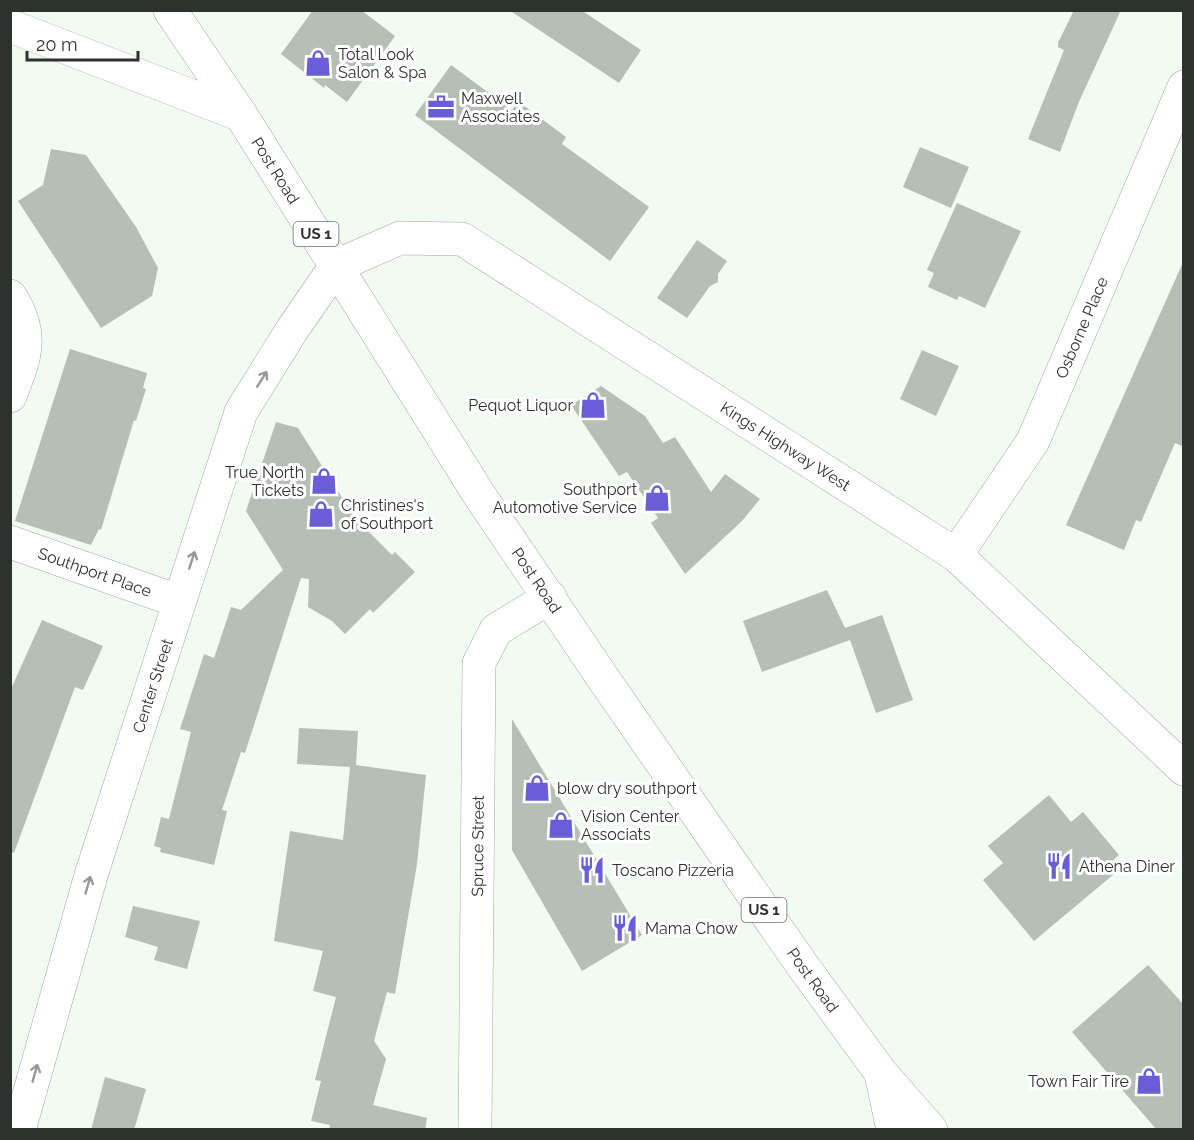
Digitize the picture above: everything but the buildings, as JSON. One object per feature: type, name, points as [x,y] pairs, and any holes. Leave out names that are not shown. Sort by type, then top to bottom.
[{"type":"street","name":"Post Road","points":[[170,10],[241,115],[480,496],[698,815],[881,1073],[931,1130]]},
{"type":"street","points":[[10,26],[241,115]]},
{"type":"street","name":"Osborne Place","points":[[956,555],[1033,441],[1184,87]]},
{"type":"street","name":"Kings Highway West","points":[[336,266],[400,238],[462,239],[956,555],[1184,769]]},
{"type":"street","name":"Center Street","points":[[19,1130],[92,872],[178,600],[241,412],[292,330],[336,266]]},
{"type":"street","points":[[10,296],[24,327],[26,356],[10,396]]},
{"type":"street","name":"Southport Place","points":[[10,542],[178,600]]},
{"type":"street","name":"Spruce Street","points":[[475,1130],[478,663],[496,630],[550,597]]},
{"type":"street","points":[[881,1073],[893,1130]]},
{"type":"place","name":"Total Look Salon & Spa","points":[[318,63]]},
{"type":"place","name":"Maxwell Associates","points":[[441,107]]},
{"type":"place","name":"Pequot Liquor","points":[[593,405]]},
{"type":"place","name":"True North Tickets","points":[[324,481]]},
{"type":"place","name":"Southport Automotive Service","points":[[657,498]]},
{"type":"place","name":"Christines's of Southport","points":[[321,514]]},
{"type":"place","name":"blow dry southport","points":[[537,788]]},
{"type":"place","name":"Vision Center Associats","points":[[561,825]]},
{"type":"place","name":"Athena Diner","points":[[1059,866]]},
{"type":"place","name":"Toscano Pizzeria","points":[[592,870]]},
{"type":"place","name":"Mama Chow","points":[[625,928]]},
{"type":"place","name":"Town Fair Tire","points":[[1149,1081]]}]
